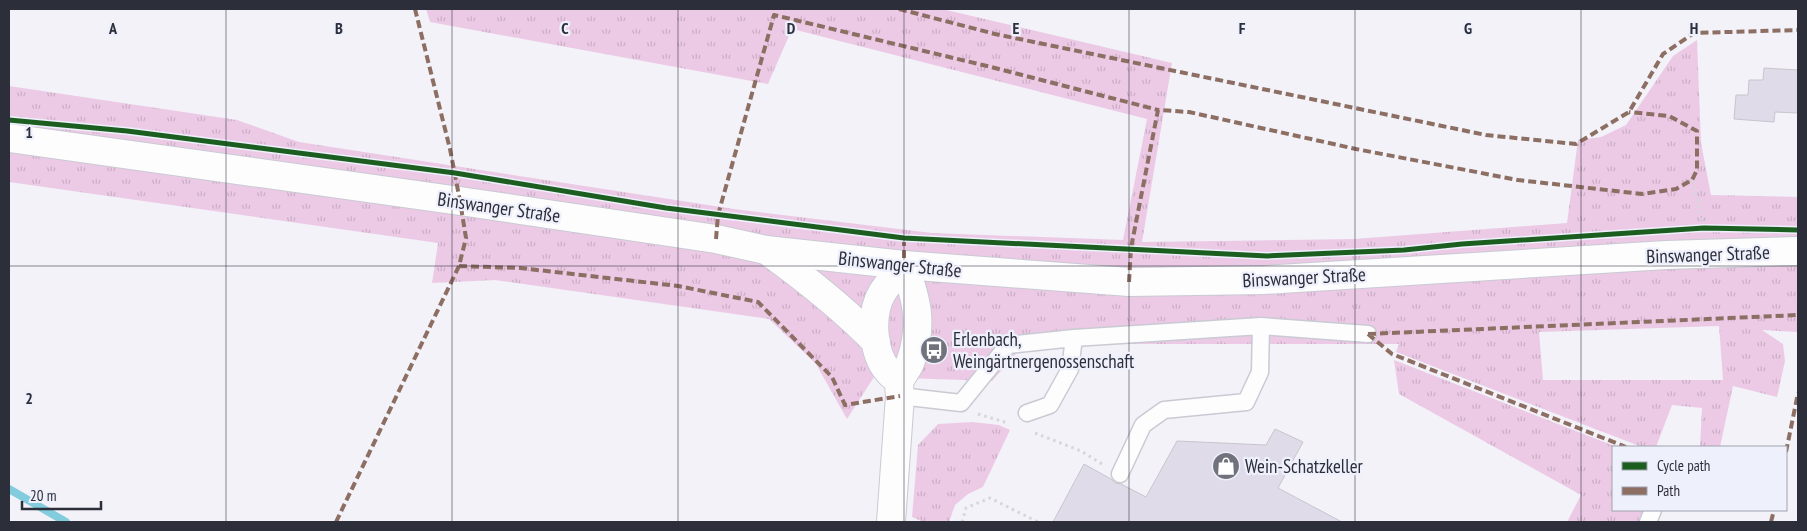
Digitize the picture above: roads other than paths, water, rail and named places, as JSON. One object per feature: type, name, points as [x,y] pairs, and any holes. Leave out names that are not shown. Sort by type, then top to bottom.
[{"type":"main road","name":"Binswanger Straße","points":[[9,138],[460,201],[716,239],[766,250],[904,265],[1129,282],[1235,281],[1666,256],[1798,251]]},
{"type":"main road","points":[[766,250],[835,303],[876,342]]},
{"type":"main road","points":[[900,389],[880,356],[876,342],[875,327],[877,310],[882,294],[904,265]]},
{"type":"main road","points":[[891,522],[900,389],[909,367],[918,330],[918,312],[904,265]]},
{"type":"lane","points":[[900,389],[961,403],[1008,345],[1074,338],[1261,326],[1368,334]]},
{"type":"lane","points":[[1120,474],[1143,425],[1164,410],[1246,402],[1260,372],[1261,326]]},
{"type":"lane","points":[[1027,413],[1050,405],[1070,369],[1074,338]]},
{"type":"waterway","points":[[9,489],[66,522]]},
{"type":"place","name":"Erlenbach, Weingärtnergenossenschaft","points":[[934,350]]},
{"type":"place","name":"Wein-Schatzkeller","points":[[1226,466]]}]
